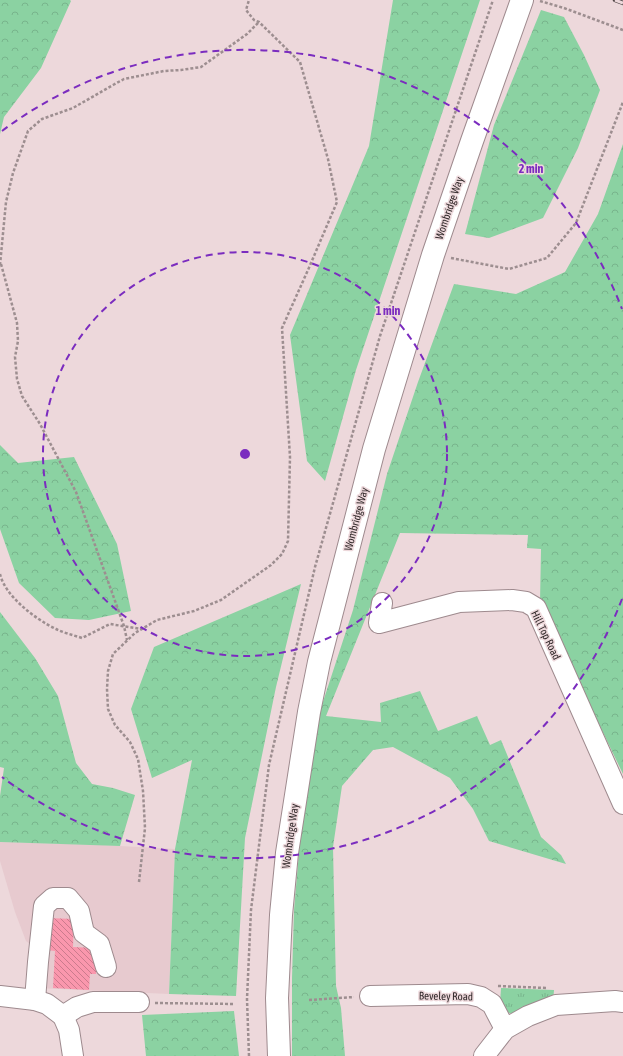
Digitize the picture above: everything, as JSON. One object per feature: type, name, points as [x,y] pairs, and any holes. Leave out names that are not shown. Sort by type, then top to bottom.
[{"type":"main road","name":"Wombridge Way","points":[[279,1056],[277,998],[281,915],[287,853],[309,712],[319,662],[374,449],[433,255],[469,148],[526,3]]},
{"type":"street","name":"Hill Top Road","points":[[382,603],[379,623],[458,602],[512,600],[526,602],[536,608],[623,804]]},
{"type":"street","points":[[35,1000],[44,906],[53,898],[68,898],[79,911],[84,933],[98,944],[106,967]]},
{"type":"street","name":"Beveley Road","points":[[370,996],[468,994],[481,997],[492,1004],[505,1029]]},
{"type":"street","points":[[0,996],[35,1000],[47,1004],[63,1016],[69,1030],[73,1056]]},
{"type":"street","points":[[484,1056],[505,1029],[528,1016],[556,1005],[615,1001],[623,1002]]},
{"type":"street","points":[[63,1016],[76,1007],[93,1002],[139,1002]]},
{"type":"path","points":[[139,882],[145,828],[138,759],[130,742],[115,725],[108,709],[108,671],[113,654],[134,633],[157,620],[194,611],[221,600],[271,565],[282,554],[288,541],[290,457],[282,328],[337,202],[328,160],[300,62],[259,22],[254,20],[246,10],[249,0]]},
{"type":"path","points":[[526,3],[571,11],[623,30]]},
{"type":"path","points":[[127,641],[124,626],[76,492],[40,424],[22,396],[17,379],[15,357],[18,341],[17,323],[0,265],[6,202],[13,173],[28,131],[42,119],[73,108],[124,79],[164,70],[181,70],[201,67],[247,34],[259,22]]},
{"type":"path","points":[[433,255],[509,269],[547,258],[576,223],[623,102]]},
{"type":"path","points":[[0,574],[2,581],[18,602],[39,620],[57,629],[82,638],[110,624],[142,629]]},
{"type":"path","points":[[486,1000],[498,986],[556,988],[568,1004]]},
{"type":"path","points":[[309,1000],[370,996]]},
{"type":"path","points":[[139,1002],[235,1004]]},
{"type":"shaded area","points":[[0,842],[175,849],[169,994],[37,988],[39,951],[26,941],[15,912],[0,861]]},
{"type":"green space","points":[[0,0],[71,1],[41,68],[4,117],[0,134]]},
{"type":"green space","points":[[393,0],[480,0],[356,370],[325,481],[307,461],[290,335],[369,146]]},
{"type":"green space","points":[[541,10],[564,17],[600,90],[578,148],[543,218],[489,238],[465,234],[494,125]]},
{"type":"green space","points":[[623,144],[623,774],[540,602],[541,549],[527,548],[528,535],[400,533],[326,716],[381,722],[380,703],[420,691],[438,731],[477,716],[490,745],[501,740],[541,837],[561,855],[566,864],[489,841],[473,809],[450,778],[393,747],[373,750],[342,786],[333,847],[336,986],[341,1008],[345,1056],[292,1056],[294,910],[303,806],[318,717],[353,610],[387,474],[418,382],[454,284],[516,294],[565,272],[598,214]]},
{"type":"green space","points":[[0,445],[18,463],[74,457],[117,544],[131,611],[89,620],[55,618],[19,583],[0,529]]},
{"type":"green space","points":[[301,584],[276,687],[245,838],[236,996],[169,994],[175,849],[192,760],[152,778],[131,709],[154,647]]},
{"type":"green space","points":[[0,612],[35,658],[58,696],[76,763],[92,784],[113,788],[135,795],[120,846],[0,842],[0,796],[4,768],[0,767]]},
{"type":"green space","points":[[501,988],[554,990],[553,1002],[515,1014],[509,1013],[500,1004]]},
{"type":"green space","points":[[234,1011],[239,1056],[146,1056],[142,1015]]},
{"type":"building","points":[[48,918],[74,919],[73,947],[97,948],[96,974],[90,974],[89,990],[53,988],[55,951],[47,950]]},
{"type":"railway","points":[[615,0],[623,3]]}]
